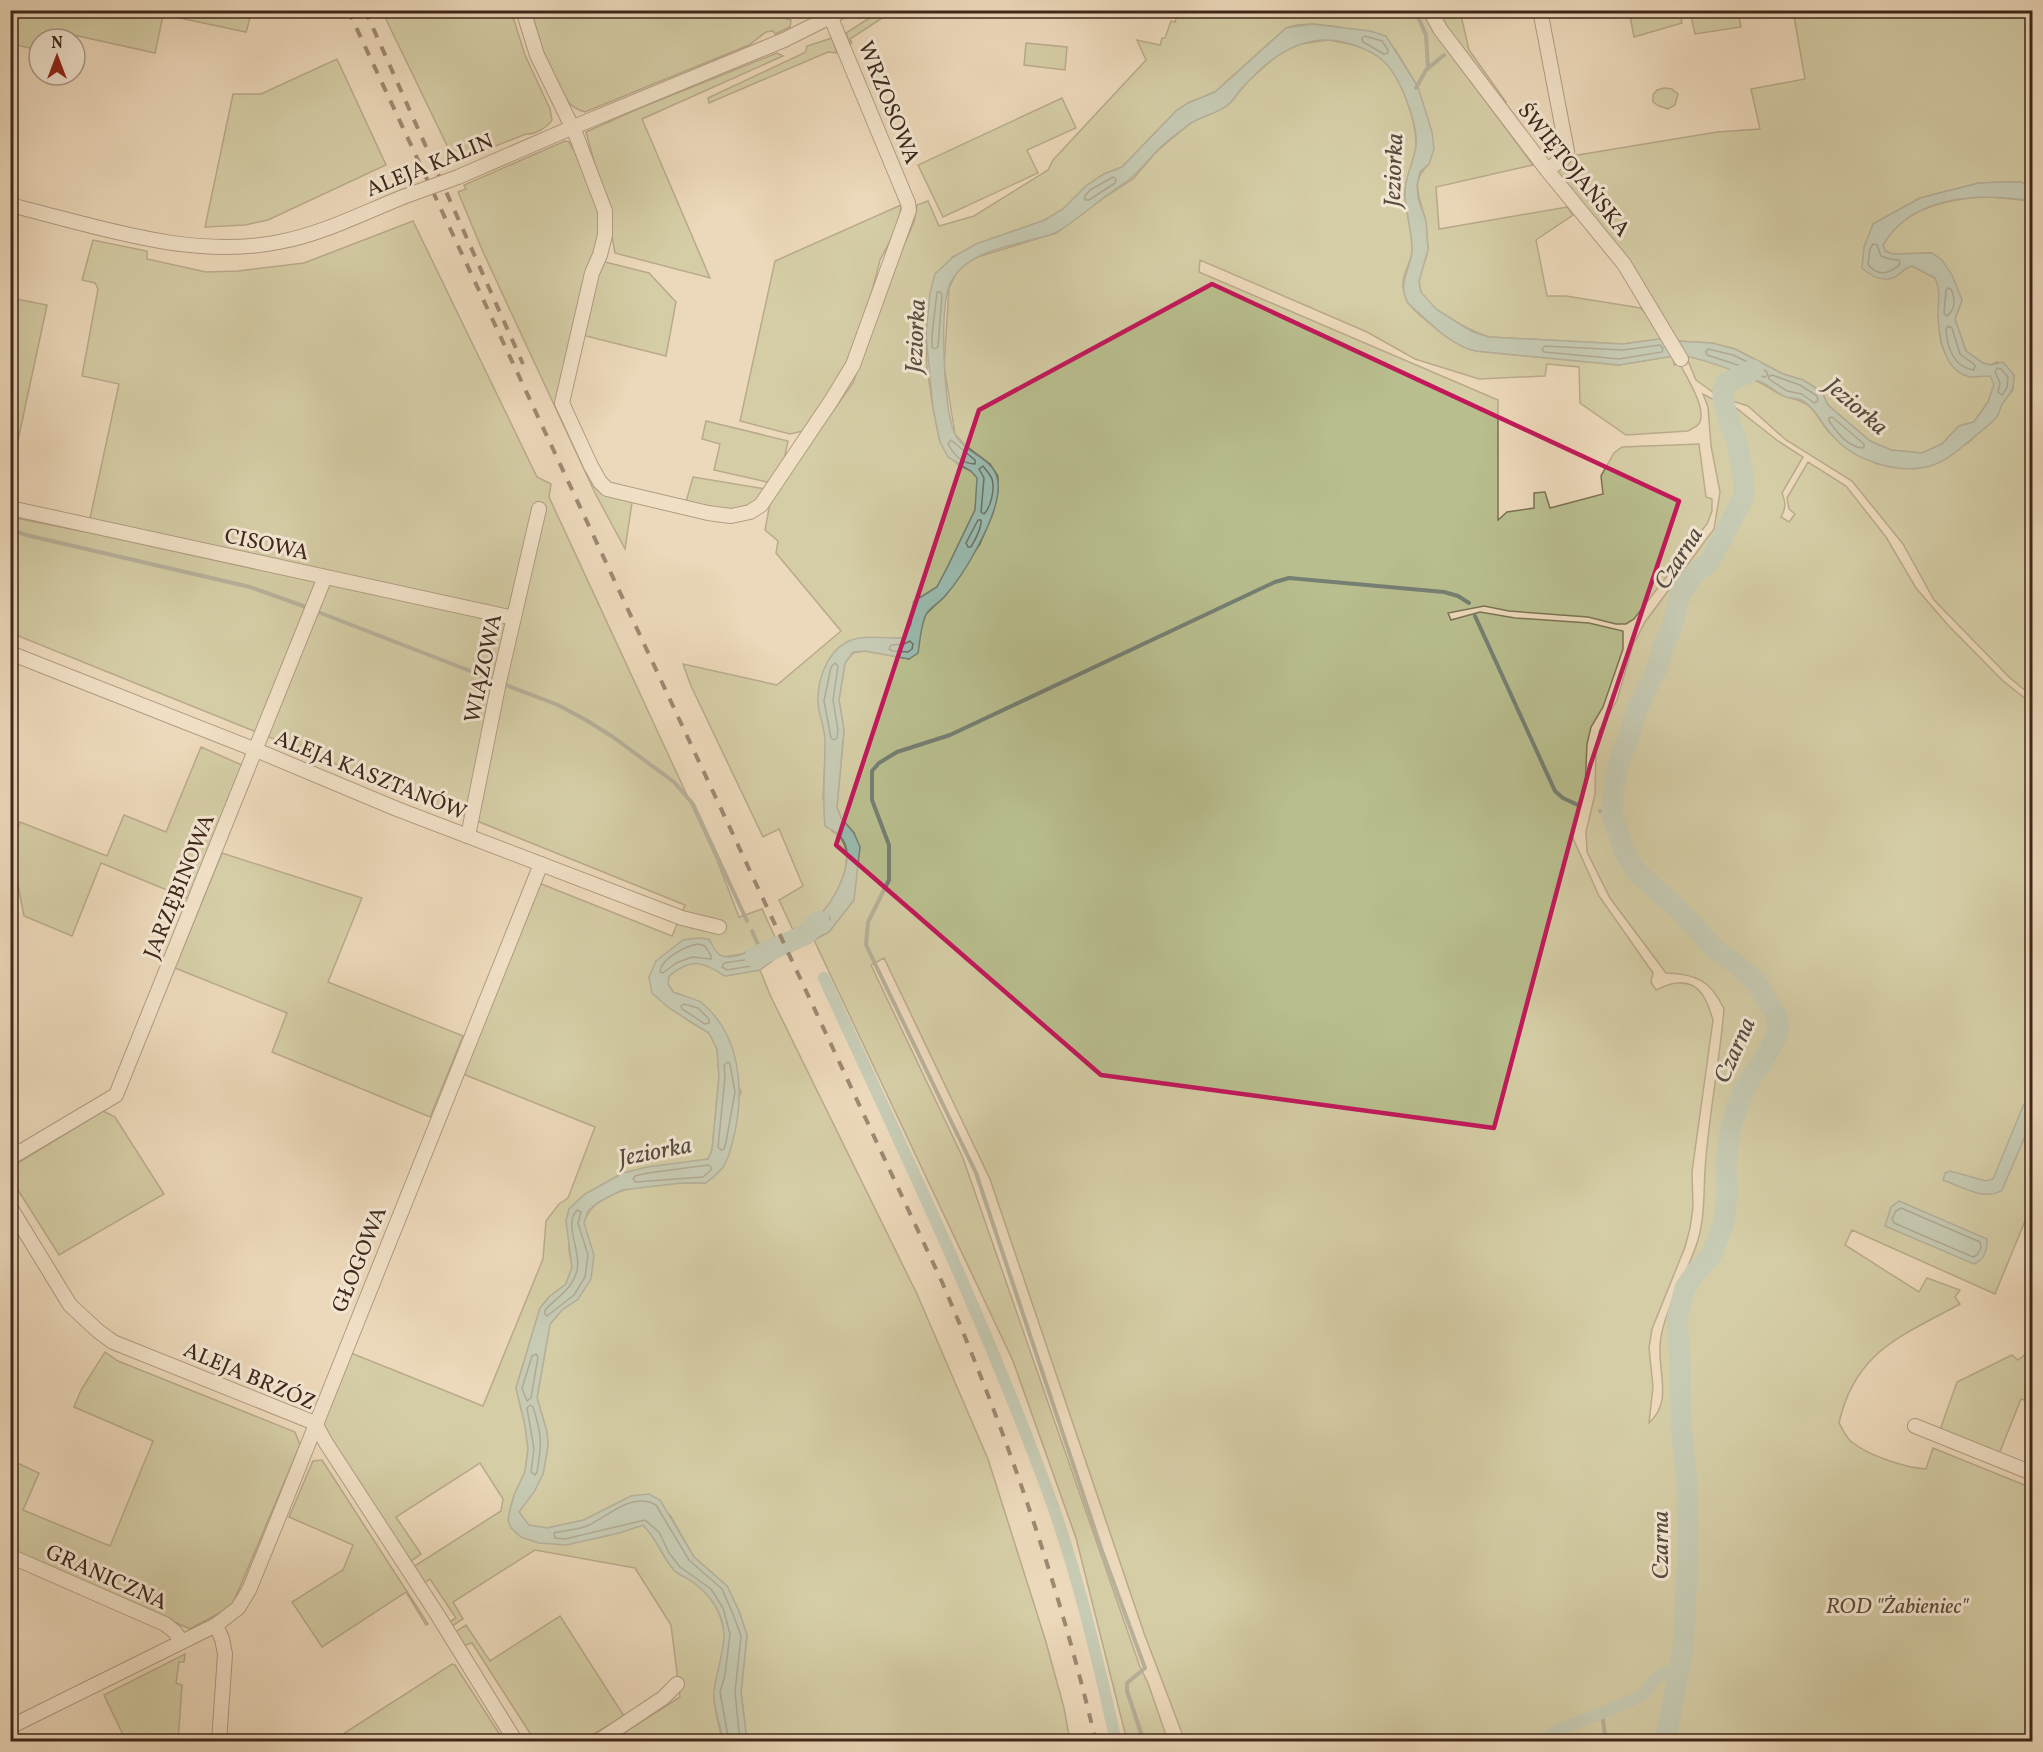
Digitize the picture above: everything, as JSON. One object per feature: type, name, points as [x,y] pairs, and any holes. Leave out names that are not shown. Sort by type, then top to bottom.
[{"type":"street","points":[[523,10],[537,55],[571,128]]},
{"type":"street","name":"ALEJA KALIN","points":[[10,205],[188,246],[253,246],[299,237],[458,177],[784,40],[844,10]]},
{"type":"street","name":"ŚWIĘTOJAŃSKA","points":[[1430,10],[1440,29],[1547,170],[1624,264],[1681,359]]},
{"type":"street","points":[[1540,10],[1567,151],[1564,158],[1547,170]]},
{"type":"street","name":"WRZOSOWA","points":[[571,128],[576,135],[605,211],[605,235],[592,273],[563,395],[563,408],[600,482],[607,489],[731,516],[750,512],[761,505],[853,365],[907,220],[908,203],[831,18]]},
{"type":"street","name":"CISOWA","points":[[10,508],[514,618]]},
{"type":"street","name":"WIĄZOWA","points":[[468,836],[539,509]]},
{"type":"street","name":"JARZĘBINOWA","points":[[10,1158],[117,1095],[325,577]]},
{"type":"street","name":"ALEJA KASZTANÓW","points":[[10,652],[397,809],[682,918],[719,927]]},
{"type":"street","name":"GŁOGOWA","points":[[10,1727],[216,1625],[238,1608],[249,1590],[541,864]]},
{"type":"street","name":"ALEJA BRZÓZ","points":[[10,1207],[70,1305],[113,1342],[315,1423],[516,1742]]},
{"type":"street","points":[[1915,1426],[2032,1473]]},
{"type":"street","name":"GRANICZNA","points":[[10,1556],[165,1624],[182,1641]]},
{"type":"street","points":[[216,1625],[225,1654],[219,1742]]},
{"type":"street","points":[[597,1742],[663,1698],[677,1684]]},
{"type":"highlighted area","points":[[1212,284],[1679,501],[1590,766],[1494,1128],[1101,1075],[836,845],[979,410]]},
{"type":"green space","points":[[11,10],[164,10],[155,53],[87,38],[87,27],[27,27],[27,47],[11,44]]},
{"type":"green space","points":[[171,10],[252,11],[246,32],[170,16]]},
{"type":"green space","points":[[775,10],[779,17],[791,20],[790,27],[775,34],[773,31],[766,32],[749,45],[585,112],[570,103],[561,90],[540,44],[531,11]]},
{"type":"green space","points":[[382,11],[511,11],[525,55],[550,109],[552,120],[537,132],[526,134],[455,162]]},
{"type":"green space","points":[[880,11],[893,11],[850,39],[852,43],[850,44],[846,33]]},
{"type":"green space","points":[[1178,11],[1421,11],[1533,165],[1436,187],[1439,229],[1567,207],[1573,215],[1536,240],[1547,296],[1566,296],[1641,308],[1666,338],[1623,344],[1489,337],[1461,325],[1432,306],[1425,299],[1419,286],[1428,247],[1426,222],[1418,184],[1419,177],[1429,164],[1418,87],[1395,49],[1340,27],[1312,24],[1286,28],[1215,92],[1188,103],[1176,111],[1122,167],[1104,174],[1086,186],[1063,209],[1045,220],[952,257],[926,335],[927,368],[940,442],[958,465],[971,471],[978,478],[975,510],[937,587],[913,602],[911,624],[904,638],[862,638],[818,701],[826,740],[823,799],[832,831],[841,839],[846,849],[846,861],[839,886],[826,908],[812,920],[793,930],[779,900],[803,886],[779,829],[763,837],[691,686],[683,664],[777,685],[841,631],[776,553],[778,541],[765,530],[770,503],[777,490],[853,383],[897,261],[914,222],[917,205],[928,201],[939,226],[974,216],[1048,170],[1053,160],[1146,60],[1137,40],[1160,45],[1171,21],[1175,22]]},
{"type":"green space","points":[[1443,11],[1460,11],[1469,50],[1506,102],[1502,105],[1459,47],[1442,18]]},
{"type":"green space","points":[[1629,11],[1680,11],[1682,23],[1634,37]]},
{"type":"green space","points":[[1690,11],[1738,11],[1741,27],[1695,34]]},
{"type":"green space","points":[[1793,11],[2032,11],[2032,185],[2020,182],[1979,183],[1920,198],[1873,224],[1885,279],[1912,266],[1936,278],[1940,300],[1940,336],[1947,356],[1969,374],[1991,376],[1995,385],[1988,402],[1974,422],[1959,426],[1942,444],[1922,453],[1891,450],[1870,441],[1828,405],[1822,392],[1803,380],[1783,374],[1735,349],[1712,343],[1677,341],[1637,273],[1554,171],[1560,165],[1570,162],[1572,156],[1717,132],[1760,129],[1751,89],[1805,79]]},
{"type":"green space","points":[[832,38],[837,53],[828,52],[709,103],[708,98],[804,53],[807,46]]},
{"type":"green space","name":"ROD \"Żabieniec\"","points":[[1327,40],[1364,48],[1383,60],[1396,76],[1410,111],[1416,144],[1405,193],[1412,252],[1403,283],[1407,300],[1415,310],[1450,338],[1476,351],[1619,365],[1673,356],[1674,365],[1680,364],[1695,393],[1700,409],[1699,424],[1688,431],[1626,435],[1580,403],[1579,367],[1547,364],[1545,376],[1479,379],[1415,359],[1367,332],[1200,260],[1199,272],[1498,400],[1498,520],[1507,512],[1534,508],[1534,493],[1545,492],[1550,508],[1603,494],[1601,476],[1614,453],[1622,447],[1699,444],[1706,497],[1712,499],[1712,511],[1707,524],[1634,619],[1626,624],[1616,624],[1588,617],[1509,611],[1484,606],[1448,613],[1451,620],[1480,612],[1515,618],[1589,623],[1623,631],[1623,649],[1603,707],[1591,727],[1587,744],[1585,789],[1572,836],[1599,896],[1653,973],[1651,982],[1656,990],[1675,983],[1686,983],[1698,989],[1706,1000],[1713,1020],[1692,1172],[1693,1207],[1690,1228],[1685,1247],[1652,1329],[1649,1348],[1653,1387],[1649,1423],[1657,1414],[1663,1394],[1660,1349],[1664,1324],[1701,1230],[1708,1139],[1724,1009],[1714,992],[1702,981],[1686,975],[1666,973],[1610,898],[1587,852],[1586,832],[1595,794],[1596,746],[1600,730],[1617,700],[1633,645],[1645,622],[1714,529],[1720,492],[1711,446],[1708,407],[1703,394],[1722,404],[1741,468],[1740,494],[1728,515],[1737,516],[1746,497],[1748,463],[1743,441],[1727,405],[1736,408],[1778,441],[1803,457],[1782,493],[1785,505],[1781,517],[1789,522],[1795,514],[1789,509],[1787,498],[1808,462],[1846,486],[1886,537],[1916,588],[1948,625],[2002,680],[2032,704],[2032,1204],[1995,1294],[1852,1230],[1845,1245],[1919,1292],[1927,1278],[1960,1290],[1955,1297],[1960,1304],[1900,1337],[1869,1362],[1856,1379],[1846,1399],[1839,1423],[1852,1442],[1867,1452],[1887,1460],[1926,1469],[1933,1448],[2032,1488],[2032,1741],[1185,1741],[1144,1633],[990,1179],[884,958],[871,965],[963,1158],[1140,1667],[1148,1683],[1168,1741],[1127,1741],[1076,1538],[1013,1361],[814,940],[829,932],[854,900],[854,833],[841,818],[837,807],[844,730],[839,700],[845,663],[853,653],[865,651],[909,659],[926,614],[946,595],[980,544],[993,513],[998,491],[998,476],[990,464],[965,445],[955,434],[944,366],[949,288],[957,272],[971,259],[1056,233],[1133,179],[1157,151],[1199,117],[1223,108],[1231,102],[1248,81],[1275,57],[1295,45]]},
{"type":"green space","points":[[1026,43],[1067,47],[1065,70],[1024,65]]},
{"type":"green space","points":[[777,53],[783,56],[642,119],[710,278],[615,253],[607,209],[586,132]]},
{"type":"green space","points":[[337,59],[386,165],[268,220],[245,225],[205,227],[233,94],[261,94]]},
{"type":"green space","points":[[1672,89],[1678,94],[1675,105],[1668,109],[1653,102],[1653,95],[1657,90]]},
{"type":"green space","points":[[1062,98],[1076,128],[1027,150],[1038,173],[943,217],[918,165]]},
{"type":"green space","points":[[565,141],[569,142],[573,149],[576,148],[593,193],[598,216],[599,240],[561,379],[587,465],[630,498],[632,503],[625,549],[595,493],[483,252],[458,192],[466,189],[464,185]]},
{"type":"green space","points":[[1982,196],[2032,201],[2032,696],[2010,678],[1934,600],[1903,544],[1852,481],[1786,440],[1748,406],[1726,399],[1728,387],[1737,382],[1752,380],[1758,382],[1784,396],[1807,404],[1833,436],[1877,464],[1968,443],[1998,414],[2003,402],[2013,390],[2014,375],[1997,362],[1991,365],[1983,363],[1966,351],[1955,319],[1962,300],[1932,253],[1892,254],[1885,251],[1883,245],[1892,232],[1913,214],[1939,204]]},
{"type":"green space","points":[[901,205],[899,224],[880,260],[866,315],[845,372],[803,431],[790,434],[740,421],[775,261]]},
{"type":"green space","points":[[413,221],[537,477],[551,484],[549,497],[717,860],[739,917],[762,909],[776,939],[742,954],[723,957],[683,940],[673,948],[649,977],[687,1020],[709,1033],[717,1049],[719,1077],[712,1150],[708,1159],[623,1173],[585,1194],[569,1209],[569,1250],[572,1267],[566,1284],[549,1297],[540,1308],[516,1388],[528,1449],[525,1472],[510,1510],[539,1543],[566,1543],[592,1539],[643,1525],[648,1530],[674,1570],[703,1590],[713,1602],[720,1616],[724,1640],[714,1698],[723,1741],[611,1741],[680,1697],[671,1625],[635,1568],[535,1550],[453,1602],[463,1619],[452,1626],[448,1623],[456,1618],[430,1579],[423,1584],[413,1567],[501,1511],[503,1499],[480,1463],[396,1517],[421,1554],[410,1562],[322,1427],[351,1353],[483,1406],[543,1259],[546,1221],[559,1204],[568,1198],[595,1127],[463,1074],[539,883],[672,936],[685,905],[11,633],[10,517],[87,532],[119,384],[82,376],[98,289],[95,283],[82,280],[93,240],[147,251],[147,259],[206,272],[238,271],[304,263]]},
{"type":"green space","points":[[605,262],[649,273],[676,302],[666,356],[582,335],[598,271]]},
{"type":"green space","points":[[10,298],[47,305],[11,473]]},
{"type":"green space","points":[[1686,356],[1713,362],[1740,372],[1724,381],[1721,398],[1696,380]]},
{"type":"green space","points":[[706,421],[788,441],[784,460],[767,482],[714,470],[720,444],[702,439]]},
{"type":"green space","points":[[693,477],[766,489],[760,500],[751,506],[733,511],[713,509],[686,502]]},
{"type":"green space","points":[[201,747],[244,766],[189,899],[101,863],[72,936],[24,916],[11,850],[20,822],[107,856],[124,815],[166,832]]},
{"type":"green space","points":[[222,853],[362,898],[328,982],[463,1036],[430,1117],[272,1052],[287,1013],[175,968]]},
{"type":"green space","points":[[694,962],[710,966],[725,976],[760,970],[771,997],[917,1294],[988,1459],[1046,1642],[1064,1708],[1070,1741],[747,1741],[741,1692],[747,1635],[739,1611],[727,1586],[694,1557],[670,1515],[631,1496],[584,1520],[547,1528],[529,1526],[519,1512],[543,1474],[548,1446],[547,1432],[537,1398],[550,1324],[562,1310],[578,1299],[584,1222],[592,1209],[604,1199],[620,1192],[637,1187],[674,1183],[706,1183],[741,1092],[701,1002],[673,992],[668,984],[669,976],[679,968]]},
{"type":"green space","points":[[103,1111],[115,1117],[164,1194],[59,1255],[11,1179],[11,1167]]},
{"type":"green space","points":[[2032,1349],[2032,1403],[2021,1399],[1999,1454],[1940,1430],[1957,1382],[2012,1355],[2018,1360]]},
{"type":"green space","points":[[105,1352],[118,1361],[295,1432],[300,1445],[234,1601],[229,1608],[190,1629],[11,1550],[11,1460],[39,1473],[23,1510],[110,1546],[153,1441],[74,1407],[81,1390]]},
{"type":"green space","points":[[322,1460],[428,1624],[426,1625],[406,1592],[322,1647],[292,1602],[343,1570],[353,1545],[289,1517],[313,1461]]},
{"type":"green space","points":[[560,1616],[624,1716],[582,1741],[535,1741],[472,1643],[463,1646],[455,1632],[466,1625],[490,1661]]},
{"type":"green space","points":[[185,1654],[184,1662],[179,1662],[176,1683],[182,1685],[178,1741],[126,1741],[104,1695]]},
{"type":"green space","points":[[452,1664],[455,1665],[504,1741],[332,1741]]},
{"type":"water","points":[[1312,24],[1370,31],[1386,36],[1418,87],[1432,132],[1434,149],[1429,164],[1420,172],[1417,185],[1418,198],[1426,221],[1428,250],[1419,281],[1421,292],[1436,309],[1473,332],[1489,337],[1623,344],[1666,338],[1673,356],[1619,365],[1476,351],[1448,338],[1408,303],[1404,283],[1411,259],[1412,244],[1405,192],[1406,180],[1416,146],[1411,112],[1395,76],[1381,59],[1361,47],[1338,41],[1324,40],[1298,45],[1275,58],[1254,75],[1226,107],[1188,125],[1163,145],[1136,174],[1059,231],[974,259],[956,274],[950,284],[945,314],[945,380],[954,432],[966,447],[994,471],[998,479],[996,503],[992,517],[970,561],[953,587],[925,617],[918,653],[909,659],[865,651],[853,652],[845,663],[839,700],[844,730],[837,807],[841,818],[854,833],[860,847],[854,900],[829,932],[801,946],[793,930],[815,918],[831,901],[842,879],[847,856],[846,846],[841,837],[825,826],[825,739],[818,703],[819,686],[824,669],[838,648],[851,640],[866,637],[904,638],[911,624],[913,602],[937,587],[975,510],[977,478],[971,471],[948,457],[940,442],[933,408],[926,335],[930,293],[935,274],[953,257],[976,244],[1045,220],[1063,209],[1086,186],[1104,174],[1122,167],[1176,111],[1188,103],[1215,92],[1286,28]]},
{"type":"water","points":[[2020,182],[2032,185],[2032,201],[1991,197],[1949,201],[1912,215],[1896,228],[1883,245],[1885,251],[1892,254],[1932,253],[1942,260],[1952,275],[1962,300],[1955,319],[1966,351],[1983,363],[1991,365],[2003,362],[2014,375],[2012,390],[1996,418],[1960,449],[1939,463],[1907,469],[1865,459],[1842,445],[1805,402],[1783,396],[1766,384],[1734,371],[1686,356],[1677,341],[1712,343],[1735,349],[1783,374],[1803,380],[1822,392],[1828,405],[1870,441],[1891,450],[1922,453],[1942,444],[1959,426],[1974,422],[1988,402],[1994,384],[1990,376],[1971,377],[1962,374],[1949,361],[1940,334],[1939,292],[1935,278],[1912,266],[1890,279],[1877,278],[1862,268],[1864,247],[1873,224],[1920,198],[1979,183]]},
{"type":"water","points":[[709,939],[717,952],[726,957],[740,955],[776,939],[783,953],[760,970],[725,976],[710,967],[690,964],[669,976],[668,984],[673,992],[703,1004],[725,1031],[732,1047],[739,1080],[739,1098],[738,1115],[729,1155],[721,1169],[706,1183],[681,1183],[622,1190],[599,1202],[588,1211],[584,1223],[594,1255],[591,1279],[578,1299],[562,1310],[550,1324],[537,1398],[547,1432],[548,1446],[543,1474],[534,1492],[519,1512],[529,1525],[547,1528],[584,1520],[631,1496],[649,1494],[660,1500],[694,1557],[727,1586],[739,1611],[747,1635],[741,1692],[747,1741],[723,1741],[716,1713],[714,1690],[724,1636],[718,1611],[703,1590],[674,1570],[643,1525],[566,1545],[539,1543],[521,1537],[511,1528],[508,1520],[514,1495],[525,1472],[528,1449],[516,1388],[540,1308],[549,1297],[566,1284],[572,1267],[566,1221],[569,1209],[585,1194],[623,1173],[647,1167],[708,1159],[712,1150],[719,1077],[717,1049],[709,1033],[669,1008],[652,993],[649,977],[656,961],[683,940]]},
{"type":"water","points":[[2032,1100],[2032,1120],[2002,1190],[1996,1193],[1981,1194],[1943,1180],[1945,1173],[1950,1171],[1986,1181],[1993,1179],[2024,1104]]},
{"type":"water","points":[[1899,1201],[1987,1239],[1983,1257],[1974,1264],[1885,1226],[1891,1207]]},
{"type":"waterway","points":[[1415,10],[1426,35],[1428,68]]},
{"type":"waterway","points":[[1416,88],[1426,70],[1444,55]]},
{"type":"waterway","name":"Czarna","points":[[1665,1742],[1683,1649],[1688,1555],[1687,1484],[1681,1424],[1677,1318],[1685,1288],[1711,1256],[1724,1222],[1727,1192],[1726,1161],[1731,1126],[1744,1088],[1776,1038],[1779,1025],[1776,1015],[1756,982],[1716,950],[1680,911],[1636,871],[1624,851],[1612,814],[1614,784],[1620,759],[1636,711],[1658,666],[1663,647],[1673,625],[1680,594],[1694,574],[1710,561],[1744,496],[1738,445],[1723,399],[1723,389],[1725,384],[1753,370]]},
{"type":"waterway","points":[[10,529],[26,535],[250,587],[306,607]]},
{"type":"waterway","points":[[1144,1742],[1127,1691],[1127,1683],[1145,1668],[1102,1551],[976,1173],[866,945],[868,922],[889,880],[889,845],[872,800],[872,771],[879,763],[897,752],[950,735],[1275,582],[1289,578],[1444,592],[1458,596],[1469,603]]},
{"type":"waterway","points":[[318,612],[491,679]]},
{"type":"waterway","points":[[1475,616],[1555,791],[1563,798],[1578,805]]},
{"type":"waterway","points":[[506,685],[558,705],[586,720],[674,782],[693,804],[747,921]]},
{"type":"waterway","points":[[1600,811],[1612,814]]},
{"type":"waterway","name":"Jeziorka","points":[[755,957],[805,935],[819,921]]},
{"type":"waterway","points":[[752,931],[760,949]]},
{"type":"waterway","points":[[824,978],[967,1292],[1045,1484],[1085,1612],[1116,1742]]},
{"type":"waterway","points":[[1541,1742],[1555,1731],[1643,1695],[1656,1678],[1666,1672],[1679,1670]]},
{"type":"waterway","points":[[1602,1713],[1606,1742]]},
{"type":"railway","points":[[348,10],[942,1282],[988,1395],[1029,1509],[1065,1624],[1096,1742]]},
{"type":"railway","points":[[365,10],[523,364]]}]
